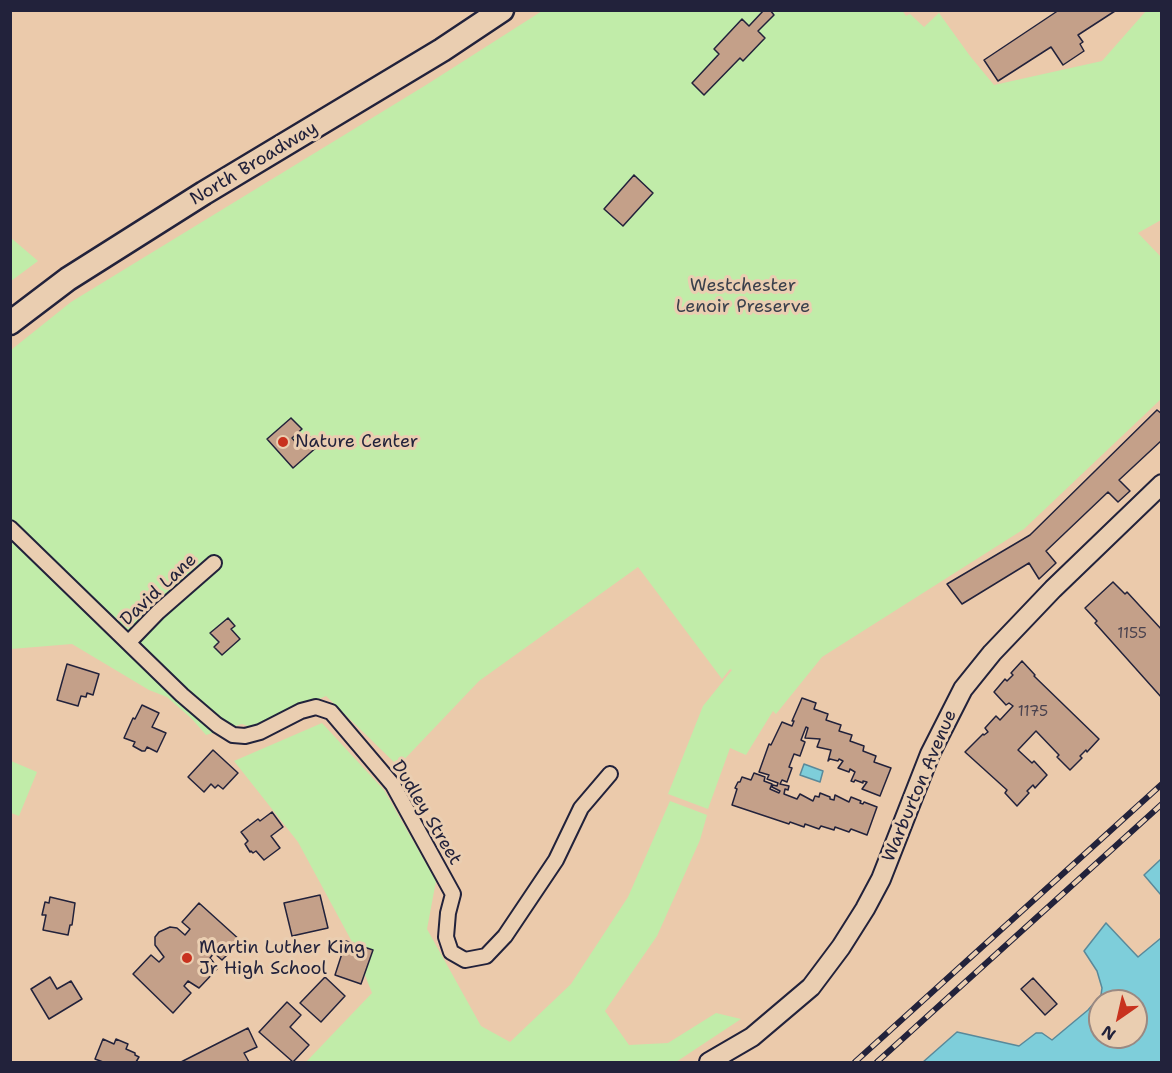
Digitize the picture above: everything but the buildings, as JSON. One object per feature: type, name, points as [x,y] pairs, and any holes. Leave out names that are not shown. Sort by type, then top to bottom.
[{"type":"main road","name":"North Broadway","points":[[10,323],[78,273],[204,193],[442,50],[502,10]]},
{"type":"street","name":"Warburton Avenue","points":[[709,1062],[752,1037],[811,987],[841,948],[870,899],[895,845],[944,722],[963,689],[992,653],[1047,596],[1161,484]]},
{"type":"street","name":"Dudley Street","points":[[10,528],[182,695],[217,725],[237,737],[260,732],[301,711],[316,707],[331,712],[393,785],[453,894],[448,913],[446,937],[451,952],[465,960],[486,957],[505,936],[556,860],[581,808],[610,774]]},
{"type":"street","name":"David Lane","points":[[129,642],[158,612],[214,563]]},
{"type":"green space","name":"Westchester Lenoir Preserve","points":[[902,10],[906,16],[910,14],[924,27],[939,13],[994,85],[1102,61],[1146,11],[1161,11],[1161,220],[1138,233],[1161,257],[1161,399],[1024,529],[822,657],[776,714],[773,711],[746,755],[730,748],[708,809],[668,794],[703,706],[732,670],[730,669],[722,679],[638,567],[479,681],[398,766],[326,696],[253,728],[242,724],[206,735],[167,697],[149,690],[72,644],[11,649],[11,350],[71,302],[426,85],[542,11]]},
{"type":"green space","points":[[10,237],[38,261],[11,281],[10,281]]},
{"type":"green space","points":[[322,723],[384,790],[436,881],[427,929],[481,1026],[510,1042],[571,984],[628,897],[670,801],[707,815],[700,840],[657,936],[605,1011],[629,1045],[668,1043],[716,1013],[741,1019],[676,1062],[306,1062],[372,993],[351,940],[298,842],[234,761]]},
{"type":"green space","points":[[11,761],[37,772],[19,816],[11,813]]},
{"type":"water","points":[[804,764],[823,771],[820,782],[800,775]]},
{"type":"water","points":[[1161,859],[1161,895],[1144,875]]},
{"type":"water","points":[[1106,923],[1138,957],[1161,938],[1161,1062],[923,1062],[957,1032],[1019,1046],[1036,1033],[1042,1033],[1052,1040],[1088,1010],[1088,1049],[1148,1049],[1148,989],[1102,989],[1097,971],[1084,951]]},
{"type":"railway","points":[[855,1062],[1162,784]]},
{"type":"railway","points":[[877,1062],[1162,804]]},
{"type":"place","name":"Nature Center","points":[[283,442]]},
{"type":"place","name":"Martin Luther King Jr High School","points":[[187,958]]}]
